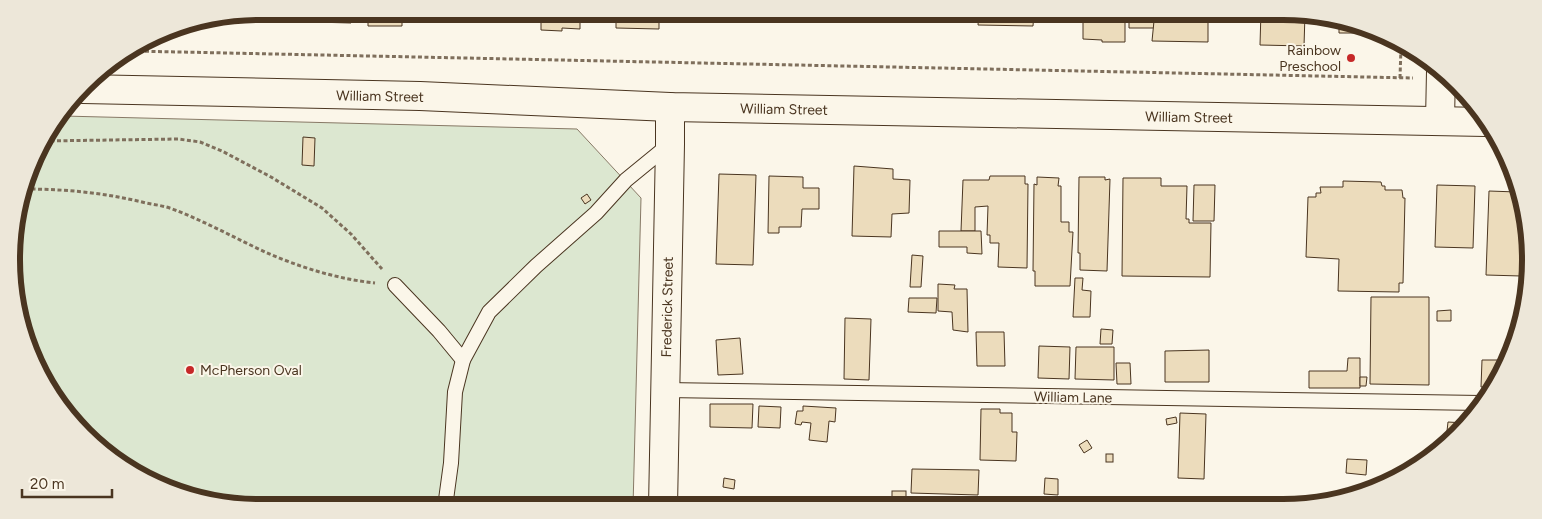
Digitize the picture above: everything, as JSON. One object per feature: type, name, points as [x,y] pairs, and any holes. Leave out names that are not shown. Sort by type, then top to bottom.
[{"type":"street","points":[[1440,121],[1441,80]]},
{"type":"street","name":"William Street","points":[[91,89],[420,96],[670,107],[1479,122]]},
{"type":"street","name":"Frederick Street","points":[[663,499],[670,107]]},
{"type":"lane","points":[[446,499],[455,392],[463,360],[489,312],[596,213],[626,180],[670,144]]},
{"type":"lane","points":[[395,285],[439,331],[463,360]]},
{"type":"lane","name":"William Lane","points":[[665,390],[1474,404]]},
{"type":"path","points":[[142,51],[1400,78],[1436,75]]},
{"type":"path","points":[[1400,78],[1401,51]]},
{"type":"path","points":[[52,141],[178,139],[200,142],[222,151],[271,177],[322,208],[351,234],[395,285]]},
{"type":"path","points":[[31,189],[67,190],[114,195],[173,209],[212,225],[265,252],[304,267],[361,281],[395,285]]},
{"type":"green space","name":"McPherson Oval","points":[[67,116],[577,129],[641,198],[633,499],[260,499],[228,497],[198,491],[168,481],[126,459],[114,450],[90,429],[69,405],[60,393],[38,351],[28,321],[22,291],[20,260],[22,228],[28,198],[38,168],[52,140]]},
{"type":"building","points":[[282,20],[295,20],[295,22],[282,22]]},
{"type":"building","points":[[313,20],[351,20],[351,23],[313,22]]},
{"type":"building","points":[[368,20],[402,20],[402,26],[368,26]]},
{"type":"building","points":[[541,20],[582,20],[580,21],[580,29],[562,28],[562,31],[541,30]]},
{"type":"building","points":[[616,20],[659,20],[659,29],[616,28]]},
{"type":"building","points":[[689,20],[737,20],[737,21]]},
{"type":"building","points":[[978,20],[1033,20],[1033,26],[978,25]]},
{"type":"building","points":[[1083,20],[1125,20],[1125,42],[1102,42],[1102,40],[1083,39]]},
{"type":"building","points":[[1129,20],[1154,20],[1154,28],[1129,28]]},
{"type":"building","points":[[1154,20],[1208,20],[1208,42],[1152,41]]},
{"type":"building","points":[[1261,20],[1305,21],[1304,46],[1260,45]]},
{"type":"building","points":[[1339,27],[1359,33],[1339,33]]},
{"type":"building","points":[[303,137],[315,138],[314,166],[302,165]]},
{"type":"building","points":[[854,166],[893,169],[893,179],[910,180],[909,213],[892,214],[891,237],[852,236]]},
{"type":"building","points":[[719,174],[756,175],[753,265],[716,264]]},
{"type":"building","points":[[769,176],[803,177],[803,188],[819,188],[819,209],[802,209],[801,227],[779,227],[779,233],[768,233]]},
{"type":"building","points":[[990,176],[1025,176],[1025,184],[1028,184],[1027,268],[998,267],[999,243],[990,243],[990,235],[987,235],[988,206],[975,207],[975,231],[961,231],[963,180],[989,180]]},
{"type":"building","points":[[1037,177],[1059,178],[1058,186],[1061,186],[1061,222],[1069,222],[1069,232],[1073,232],[1070,286],[1035,286],[1035,271],[1033,271],[1034,184],[1037,185]]},
{"type":"building","points":[[1079,177],[1105,177],[1105,180],[1110,179],[1107,271],[1080,270],[1080,253],[1078,253]]},
{"type":"building","points":[[1123,178],[1161,178],[1161,186],[1187,186],[1186,219],[1189,219],[1189,223],[1211,223],[1210,277],[1122,276]]},
{"type":"building","points":[[1343,181],[1381,182],[1382,186],[1385,186],[1385,190],[1402,190],[1403,198],[1405,198],[1403,283],[1399,283],[1399,292],[1338,291],[1339,259],[1306,257],[1308,197],[1316,197],[1316,193],[1321,193],[1320,187],[1343,187]]},
{"type":"building","points":[[1194,185],[1215,185],[1214,221],[1193,221]]},
{"type":"building","points":[[1437,185],[1475,186],[1473,248],[1435,247]]},
{"type":"building","points":[[1489,191],[1512,192],[1520,228],[1521,276],[1486,275]]},
{"type":"building","points":[[587,194],[591,200],[585,204],[581,198]]},
{"type":"building","points":[[939,231],[981,231],[982,254],[967,253],[967,247],[939,247]]},
{"type":"building","points":[[912,255],[923,256],[921,287],[910,287]]},
{"type":"building","points":[[1075,278],[1083,278],[1082,290],[1091,291],[1090,317],[1073,317]]},
{"type":"building","points":[[938,284],[955,285],[954,289],[967,289],[968,332],[953,330],[952,312],[938,311]]},
{"type":"building","points":[[1371,297],[1429,297],[1429,385],[1370,384]]},
{"type":"building","points":[[909,298],[937,298],[936,313],[908,312]]},
{"type":"building","points":[[1451,310],[1451,321],[1437,321],[1437,311]]},
{"type":"building","points":[[845,318],[871,319],[869,380],[844,379]]},
{"type":"building","points":[[1101,329],[1113,330],[1112,344],[1100,344]]},
{"type":"building","points":[[976,332],[1004,332],[1005,366],[977,366]]},
{"type":"building","points":[[740,338],[743,374],[718,375],[716,340]]},
{"type":"building","points":[[1039,346],[1070,347],[1069,379],[1038,378]]},
{"type":"building","points":[[1076,347],[1114,347],[1114,380],[1075,379]]},
{"type":"building","points":[[1209,350],[1209,382],[1165,382],[1165,351]]},
{"type":"building","points":[[1348,358],[1360,358],[1360,388],[1309,388],[1309,371],[1347,371]]},
{"type":"building","points":[[1482,360],[1500,360],[1485,387],[1481,387]]},
{"type":"building","points":[[1116,363],[1130,363],[1131,384],[1117,384]]},
{"type":"building","points":[[1360,377],[1367,377],[1366,386],[1360,386]]},
{"type":"building","points":[[710,404],[753,404],[752,428],[710,427]]},
{"type":"building","points":[[759,406],[781,407],[780,428],[758,427]]},
{"type":"building","points":[[803,406],[836,408],[835,422],[829,421],[827,442],[809,440],[811,423],[802,422],[801,425],[795,424],[797,411],[803,411]]},
{"type":"building","points":[[981,409],[1000,409],[1000,413],[1012,413],[1012,432],[1017,432],[1016,461],[980,460]]},
{"type":"building","points":[[1180,413],[1206,414],[1204,479],[1178,478]]},
{"type":"building","points":[[1176,417],[1177,423],[1167,425],[1166,419]]},
{"type":"building","points":[[1448,422],[1458,423],[1452,429],[1447,434]]},
{"type":"building","points":[[1087,440],[1092,448],[1084,453],[1079,445]]},
{"type":"building","points":[[1106,454],[1113,454],[1113,462],[1106,462]]},
{"type":"building","points":[[1347,459],[1367,460],[1366,475],[1346,473]]},
{"type":"building","points":[[912,469],[979,470],[978,495],[911,493]]},
{"type":"building","points":[[724,478],[735,480],[734,489],[723,487]]},
{"type":"building","points":[[1045,478],[1058,479],[1058,495],[1044,494]]},
{"type":"building","points":[[892,491],[906,491],[906,499],[892,499]]},
{"type":"building","points":[[782,497],[838,498],[838,499],[782,499]]},
{"type":"place","name":"Rainbow Preschool","points":[[1351,58]]},
{"type":"place","name":"McPherson Oval","points":[[190,370]]}]
